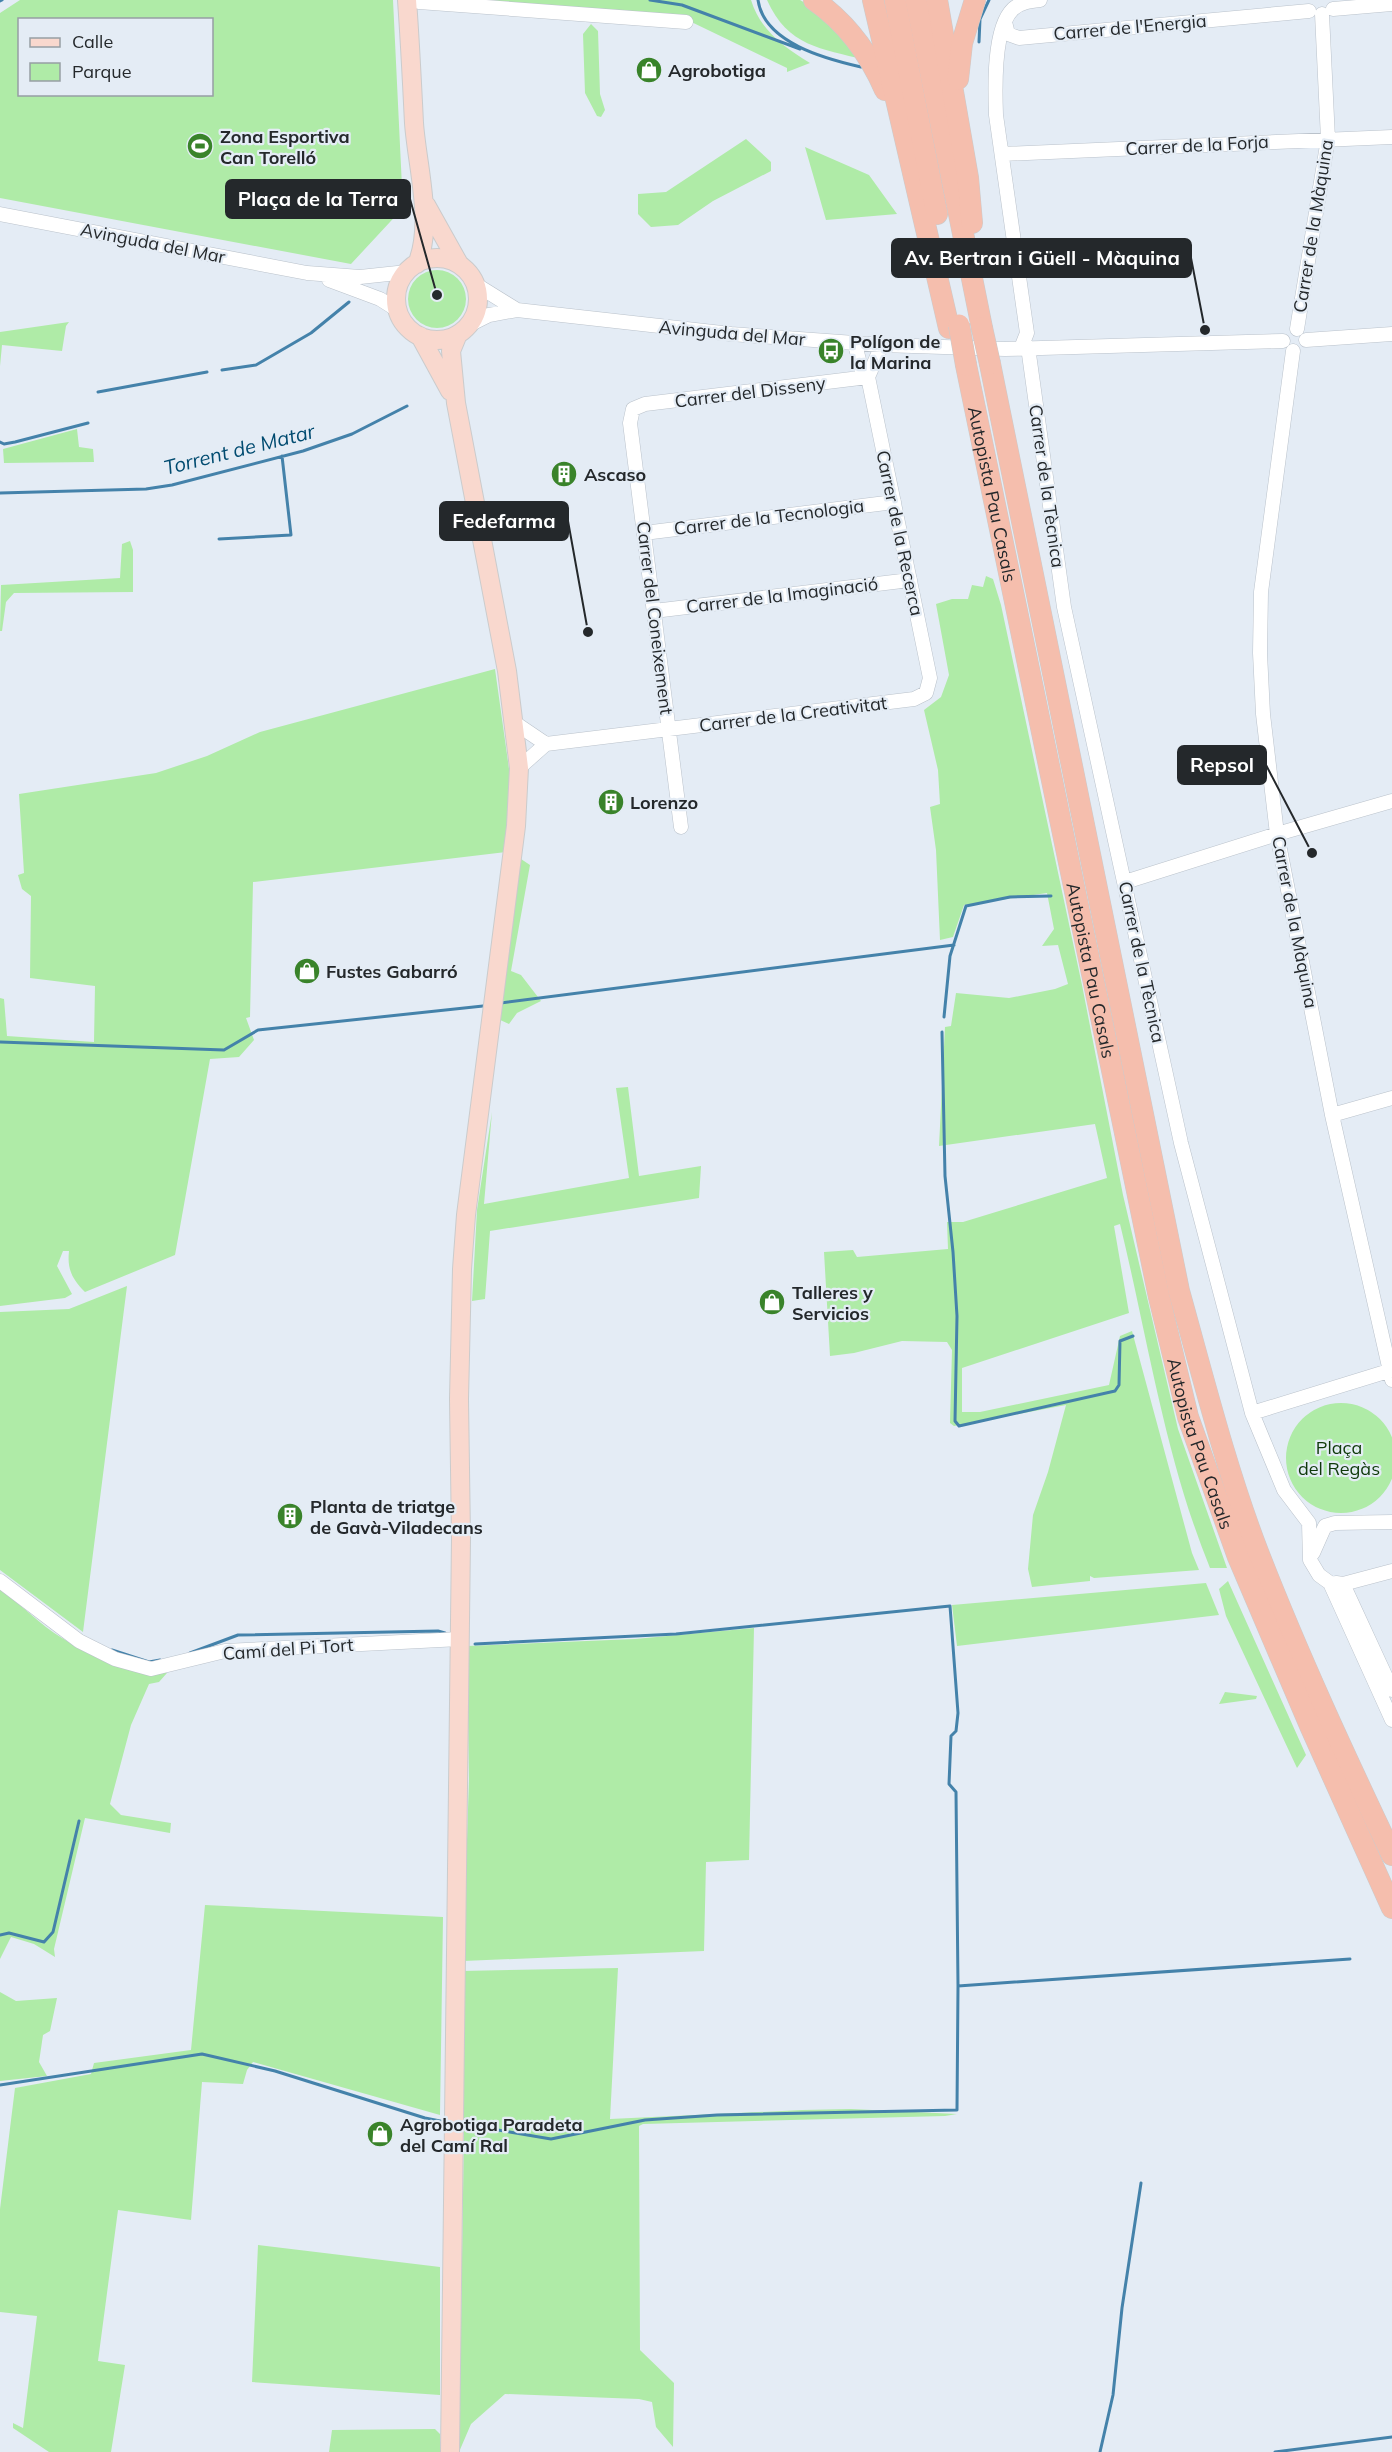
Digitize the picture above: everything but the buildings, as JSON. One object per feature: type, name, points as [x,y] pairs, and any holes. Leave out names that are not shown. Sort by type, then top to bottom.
[{"type":"highway","points":[[814,0],[844,24],[862,48],[880,78],[900,120]]},
{"type":"highway","points":[[873,0],[951,333]]},
{"type":"highway","name":"Autopista Pau Casals","points":[[895,0],[951,333],[964,372],[1156,1286],[1188,1417],[1253,1597],[1392,1908]]},
{"type":"highway","name":"Autopista Pau Casals","points":[[916,0],[1179,1291],[1211,1407],[1257,1550],[1329,1721],[1392,1856]]},
{"type":"highway","points":[[938,0],[968,178],[980,319]]},
{"type":"highway","points":[[957,106],[962,43],[975,0]]},
{"type":"main road","points":[[415,1],[412,70],[414,124],[424,219],[422,247],[398,291],[399,311],[406,324],[420,336],[456,403]]},
{"type":"main road","points":[[423,197],[440,234],[475,284],[477,305],[451,351],[456,403],[515,723],[519,768],[516,826],[465,1215],[462,1269],[450,2452]]},
{"type":"main road","points":[[412,268],[428,260],[440,258],[459,264]]},
{"type":"main road","points":[[420,336],[439,339],[463,329]]},
{"type":"street","name":"Carrer de l'Energia","points":[[1040,0],[1020,4],[1013,9],[1005,22],[1008,34],[1019,38],[1321,7],[1392,4]]},
{"type":"street","points":[[415,1],[686,22]]},
{"type":"street","name":"Carrer de la Màquina","points":[[1297,329],[1328,140],[1321,7]]},
{"type":"street","name":"Carrer de la Tècnica","points":[[1005,22],[999,45],[996,103],[1027,333],[1025,348],[1064,607],[1181,1143],[1252,1413],[1284,1490],[1309,1523],[1310,1560]]},
{"type":"street","name":"Carrer de la Forja","points":[[1002,154],[1392,136]]},
{"type":"street","name":"Avinguda del Mar","points":[[0,214],[307,273],[360,277],[412,268]]},
{"type":"street","name":"Avinguda del Mar","points":[[307,273],[380,299],[399,311]]},
{"type":"street","name":"Avinguda del Mar","points":[[475,284],[518,310]]},
{"type":"street","name":"Avinguda del Mar","points":[[463,329],[495,313],[518,310],[720,333],[855,344],[882,345],[951,333],[1025,348],[1288,346]]},
{"type":"street","points":[[1297,329],[1303,333],[1306,340],[1302,349],[1288,346],[1287,332],[1297,329]]},
{"type":"street","points":[[1306,340],[1392,334]]},
{"type":"street","name":"Carrer de la Recerca","points":[[855,344],[861,368],[868,377],[930,678],[929,689]]},
{"type":"street","points":[[868,377],[882,345]]},
{"type":"street","name":"Carrer de la Màquina","points":[[1288,346],[1261,592],[1260,653],[1263,714],[1277,834],[1332,1115],[1391,1373]]},
{"type":"street","name":"Carrer del Disseny","points":[[633,409],[645,404],[868,377]]},
{"type":"street","name":"Carrer del Coneixement","points":[[633,409],[630,423],[681,827]]},
{"type":"street","name":"Carrer de la Tecnologia","points":[[644,533],[894,502]]},
{"type":"street","name":"Carrer de la Imaginació","points":[[654,611],[910,580]]},
{"type":"street","name":"Carrer de la Creativitat","points":[[546,744],[914,699],[921,697],[929,689]]},
{"type":"street","points":[[515,723],[546,744],[519,768]]},
{"type":"street","points":[[1125,882],[1277,834],[1392,801]]},
{"type":"street","points":[[1332,1115],[1392,1098]]},
{"type":"street","points":[[1252,1413],[1391,1373]]},
{"type":"street","points":[[1392,1522],[1325,1526],[1310,1560],[1318,1575],[1336,1583],[1392,1571]]},
{"type":"street","name":"Camí del Pi Tort","points":[[0,1581],[79,1641],[115,1659],[151,1669],[225,1652],[460,1639]]},
{"type":"street","points":[[1336,1583],[1392,1690]]},
{"type":"street","points":[[1336,1583],[1392,1720]]},
{"type":"green space","name":"Zona Esportiva Can Torelló","points":[[20,0],[393,0],[403,208],[351,264],[0,198],[0,13]]},
{"type":"green space","points":[[456,0],[751,0],[760,20],[774,37],[810,63],[787,72],[787,68],[681,17]]},
{"type":"green space","points":[[767,0],[800,0],[812,7],[865,60],[807,43],[785,28],[775,16]]},
{"type":"green space","points":[[591,24],[598,31],[600,94],[605,110],[601,117],[597,116],[585,93],[583,34]]},
{"type":"green space","points":[[746,139],[771,162],[771,171],[713,201],[678,225],[651,227],[638,214],[638,194],[666,192]]},
{"type":"green space","points":[[805,147],[869,175],[897,214],[826,220]]},
{"type":"green space","points":[[431,270],[443,270],[458,278],[466,293],[466,305],[458,320],[443,328],[431,328],[416,320],[408,305],[408,293],[416,278]]},
{"type":"green space","points":[[69,322],[66,326],[62,351],[2,345],[0,366],[0,332]]},
{"type":"green space","points":[[77,429],[79,447],[93,449],[94,462],[4,463],[3,449]]},
{"type":"green space","points":[[130,541],[133,550],[133,592],[14,593],[6,602],[2,631],[0,631],[1,585],[120,578],[122,544]]},
{"type":"green space","points":[[986,576],[993,579],[1001,605],[1082,985],[1123,1195],[1178,1429],[1227,1568],[1210,1568],[1194,1526],[1169,1441],[1120,1224],[1114,1226],[1129,1313],[962,1368],[962,1412],[980,1412],[1109,1385],[1120,1336],[1132,1331],[1192,1553],[1199,1570],[1094,1578],[1090,1576],[1090,1581],[1032,1587],[1028,1569],[1033,1515],[1048,1472],[1066,1405],[954,1426],[950,1423],[952,1350],[947,1342],[902,1341],[854,1353],[830,1356],[824,1252],[853,1250],[857,1257],[948,1249],[947,1222],[963,1222],[1107,1178],[1095,1124],[939,1146],[945,1027],[951,1026],[956,993],[1009,998],[1055,989],[1068,984],[1058,945],[1042,946],[1054,929],[1047,893],[964,905],[953,937],[940,940],[936,850],[930,807],[940,804],[938,770],[924,710],[941,697],[949,675],[936,604],[952,599],[968,599],[972,585],[983,587]]},
{"type":"green space","points":[[495,669],[510,776],[506,852],[253,882],[250,1017],[246,1018],[254,1040],[239,1057],[210,1059],[175,1255],[85,1292],[71,1273],[69,1251],[63,1251],[57,1266],[72,1294],[65,1298],[0,1306],[0,998],[4,999],[7,1036],[94,1042],[95,986],[30,978],[31,896],[22,889],[18,875],[24,873],[19,794],[156,773],[207,756],[260,732]]},
{"type":"green space","points":[[521,859],[530,865],[511,971],[521,975],[541,1001],[517,1013],[509,1024],[498,1019]]},
{"type":"green space","points":[[628,1087],[639,1176],[701,1166],[699,1198],[490,1231],[485,1299],[472,1301],[477,1210],[492,1112],[484,1204],[629,1178],[616,1088]]},
{"type":"green space","points":[[127,1286],[83,1632],[0,1570],[0,1312],[69,1309]]},
{"type":"green space","name":"Plaça del Regàs","points":[[1341,1403],[1362,1407],[1380,1419],[1392,1437],[1392,1479],[1380,1497],[1362,1509],[1341,1513],[1320,1509],[1302,1497],[1290,1479],[1286,1458],[1290,1437],[1302,1419],[1320,1407]]},
{"type":"green space","points":[[1228,1581],[1306,1755],[1297,1768],[1226,1616],[1219,1589]]},
{"type":"green space","points":[[1206,1583],[1219,1615],[957,1646],[952,1605]]},
{"type":"green space","points":[[0,1589],[38,1621],[75,1646],[100,1658],[125,1666],[167,1673],[159,1682],[149,1684],[131,1725],[110,1804],[121,1815],[171,1823],[170,1833],[85,1818],[54,1949],[55,1957],[34,1944],[11,1937],[0,1959]]},
{"type":"green space","points":[[754,1628],[749,1860],[706,1862],[704,1951],[463,1961],[469,1779],[467,1646],[635,1639]]},
{"type":"green space","points":[[1225,1692],[1257,1696],[1256,1699],[1219,1704]]},
{"type":"green space","points":[[205,1905],[443,1917],[440,2115],[253,2062],[247,2070],[243,2084],[202,2082],[191,2220],[118,2210],[98,2361],[125,2365],[111,2452],[49,2452],[13,2428],[13,2423],[23,2428],[37,2316],[0,2312],[0,2209],[15,2088],[91,2074],[94,2063],[191,2050]]},
{"type":"green space","points":[[618,1968],[610,2119],[851,2109],[957,2114],[643,2124],[639,2126],[640,2350],[674,2383],[673,2447],[656,2427],[652,2402],[639,2399],[505,2394],[471,2424],[459,2452],[464,2130],[462,1971]]},
{"type":"green space","points":[[0,1992],[16,2001],[57,1998],[50,2031],[43,2035],[39,2062],[47,2076],[0,2081]]},
{"type":"green space","points":[[258,2245],[440,2267],[440,2395],[252,2382]]},
{"type":"green space","points":[[435,2429],[440,2434],[440,2452],[329,2452],[332,2430]]},
{"type":"waterway","points":[[650,0],[682,5],[800,49]]},
{"type":"waterway","points":[[758,0],[763,15],[784,38],[815,54],[861,67]]},
{"type":"waterway","points":[[979,42],[980,19],[989,0]]},
{"type":"waterway","points":[[222,370],[256,365],[311,333],[349,302]]},
{"type":"waterway","points":[[98,392],[207,372]]},
{"type":"waterway","name":"Torrent de Matar","points":[[0,493],[146,489],[172,485],[303,451],[352,434],[407,406]]},
{"type":"waterway","points":[[0,442],[4,444],[15,442],[88,423]]},
{"type":"waterway","points":[[219,539],[291,535],[282,456]]},
{"type":"waterway","points":[[944,1017],[950,956],[966,906],[1010,897],[1051,896]]},
{"type":"waterway","points":[[501,1003],[954,945]]},
{"type":"waterway","points":[[0,1042],[224,1050],[258,1030],[483,1006]]},
{"type":"waterway","points":[[942,1032],[945,1176],[957,1316],[955,1421],[959,1426],[1115,1391],[1119,1385],[1120,1341],[1133,1336]]},
{"type":"waterway","points":[[475,1644],[676,1634],[950,1606],[958,1713],[956,1731],[951,1736],[949,1784],[956,1792],[958,1986],[1350,1959]]},
{"type":"waterway","points":[[190,1653],[238,1635],[438,1631],[445,1633]]},
{"type":"waterway","points":[[112,1650],[149,1662],[160,1660]]},
{"type":"waterway","points":[[0,1935],[9,1933],[44,1942],[53,1932],[79,1821]]},
{"type":"waterway","points":[[462,2124],[551,2139],[645,2120],[717,2115],[957,2110],[958,1986]]},
{"type":"waterway","points":[[0,2085],[202,2054],[275,2071],[425,2118],[445,2122]]},
{"type":"waterway","points":[[1100,2452],[1113,2395],[1122,2308],[1141,2183]]},
{"type":"waterway","points":[[1275,2452],[1392,2437]]},
{"type":"place","name":"Agrobotiga","points":[[649,70]]},
{"type":"place","name":"Zona Esportiva Can Torelló","points":[[200,146]]},
{"type":"place","name":"Plaça de la Terra","points":[[437,295]]},
{"type":"place","name":"Av. Bertran i Güell - Màquina","points":[[1205,330]]},
{"type":"place","name":"Polígon de la Marina","points":[[831,351]]},
{"type":"place","name":"Ascaso","points":[[564,474]]},
{"type":"place","name":"Fedefarma","points":[[588,632]]},
{"type":"place","name":"Lorenzo","points":[[611,802]]},
{"type":"place","name":"Repsol","points":[[1312,853]]},
{"type":"place","name":"Fustes Gabarró","points":[[307,971]]},
{"type":"place","name":"Talleres y Servicios","points":[[772,1302]]},
{"type":"place","name":"Planta de triatge de Gavà-Viladecans","points":[[290,1516]]},
{"type":"place","name":"Agrobotiga Paradeta del Camí Ral","points":[[380,2134]]}]
